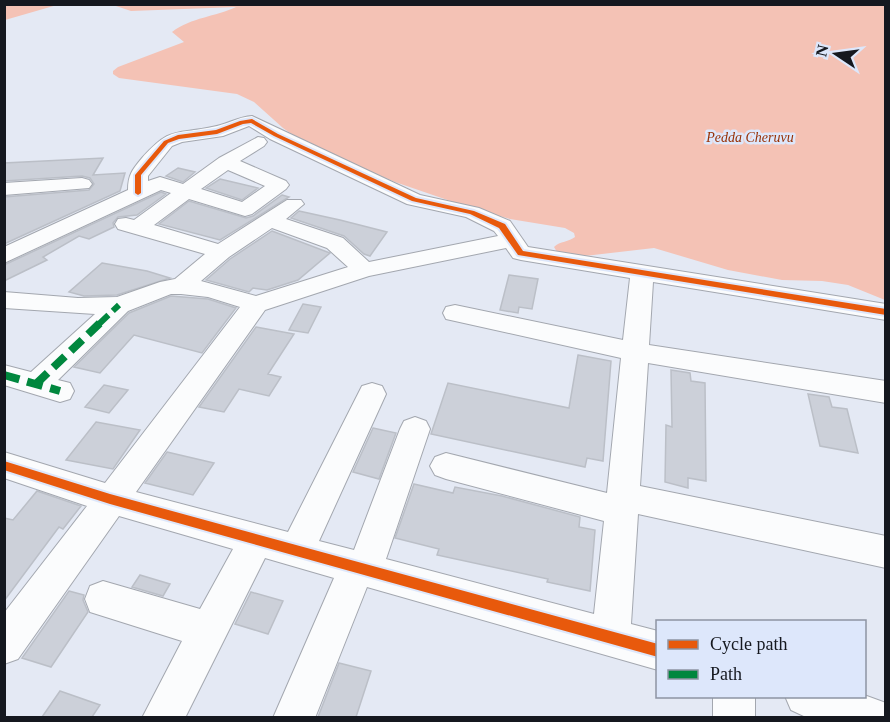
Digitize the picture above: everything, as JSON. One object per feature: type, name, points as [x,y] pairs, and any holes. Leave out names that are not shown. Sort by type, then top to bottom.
[{"type":"street","points":[[138,193],[138,175],[166,142],[178,137],[217,132],[242,122],[252,121],[414,200],[472,212],[502,226],[521,253],[885,312]]},
{"type":"street","points":[[138,227],[226,162],[258,142]]},
{"type":"street","points":[[4,256],[160,183],[245,210],[279,185],[226,162]]},
{"type":"street","points":[[4,189],[82,184]]},
{"type":"street","points":[[181,286],[220,252],[294,204]]},
{"type":"street","points":[[94,214],[220,252]]},
{"type":"street","points":[[269,220],[335,243],[364,270]]},
{"type":"street","points":[[4,300],[78,306],[119,305],[168,287],[181,286],[210,291],[256,304],[364,270],[512,240]]},
{"type":"street","points":[[611,636],[642,273]]},
{"type":"street","points":[[4,645],[256,304]]},
{"type":"street","points":[[4,375],[48,388],[119,305]]},
{"type":"street","points":[[455,313],[636,352],[885,392]]},
{"type":"street","points":[[297,550],[372,394]]},
{"type":"street","points":[[294,717],[361,568],[415,429]]},
{"type":"street","points":[[4,465],[110,499],[611,636],[656,651]]},
{"type":"street","points":[[446,466],[623,504],[885,552]]},
{"type":"street","points":[[163,717],[256,540]]},
{"type":"street","points":[[103,599],[208,630]]},
{"type":"street","points":[[734,698],[734,717]]},
{"type":"street","points":[[811,698],[872,717]]},
{"type":"water","points":[[5,4],[57,5],[5,20]]},
{"type":"water","name":"Pedda Cheruvu","points":[[113,5],[885,5],[885,300],[848,285],[822,281],[782,280],[728,270],[654,248],[576,257],[557,252],[554,247],[575,237],[574,233],[565,228],[510,219],[395,182],[300,140],[254,102],[237,94],[119,78],[113,74],[118,67],[184,42],[172,32],[180,27],[236,7],[131,11]]},
{"type":"building","points":[[103,158],[93,175],[125,173],[120,191],[4,244],[4,197],[89,190],[94,184],[90,178],[82,176],[4,181],[4,163]]},
{"type":"building","points":[[178,168],[195,172],[183,182],[166,176]]},
{"type":"building","points":[[220,179],[258,188],[242,200],[206,188]]},
{"type":"building","points":[[161,192],[166,194],[137,215],[118,217],[113,223],[114,227],[89,239],[79,236],[43,257],[47,260],[4,281],[4,265]]},
{"type":"building","points":[[282,195],[289,197],[220,240],[159,224],[189,201],[246,218],[253,216]]},
{"type":"building","points":[[299,211],[387,232],[370,256],[364,254],[344,236],[291,218]]},
{"type":"building","points":[[272,231],[330,253],[298,280],[267,290],[253,288],[249,292],[206,280],[230,259]]},
{"type":"building","points":[[102,263],[147,271],[170,278],[117,295],[84,296],[69,292]]},
{"type":"building","points":[[509,275],[538,279],[532,309],[519,307],[518,313],[500,310]]},
{"type":"building","points":[[171,296],[208,299],[236,308],[202,353],[134,335],[100,373],[74,367],[129,313]]},
{"type":"building","points":[[303,304],[321,307],[308,333],[289,330]]},
{"type":"building","points":[[256,327],[294,334],[268,374],[281,377],[269,396],[239,389],[224,412],[199,407]]},
{"type":"building","points":[[578,355],[611,361],[603,461],[587,458],[585,467],[431,434],[448,383],[569,408]]},
{"type":"building","points":[[671,370],[690,373],[691,381],[705,383],[706,481],[688,478],[688,488],[665,482],[666,425],[672,427]]},
{"type":"building","points":[[104,385],[128,390],[109,413],[85,407]]},
{"type":"building","points":[[808,394],[829,397],[832,407],[847,409],[858,453],[820,446]]},
{"type":"building","points":[[96,422],[140,430],[113,469],[66,460]]},
{"type":"building","points":[[373,428],[396,433],[379,479],[353,472]]},
{"type":"building","points":[[167,452],[214,463],[193,495],[145,483]]},
{"type":"building","points":[[414,484],[453,493],[455,487],[502,496],[580,517],[579,527],[595,530],[590,591],[547,582],[548,579],[437,555],[439,549],[395,538]]},
{"type":"building","points":[[37,491],[81,506],[63,529],[59,527],[4,601],[4,518],[13,520]]},
{"type":"building","points":[[140,575],[170,584],[163,596],[132,587]]},
{"type":"building","points":[[69,591],[84,595],[83,600],[88,612],[51,667],[22,658]]},
{"type":"building","points":[[251,592],[283,601],[268,634],[235,624]]},
{"type":"building","points":[[339,663],[371,671],[356,717],[318,717]]},
{"type":"building","points":[[60,691],[100,705],[92,717],[42,717]]},
{"type":"marked path","points":[[36,384],[119,305]]},
{"type":"marked path","points":[[4,375],[60,391]]},
{"type":"cycle path","points":[[138,193],[138,175],[166,142],[178,137],[217,132],[242,122],[252,121],[276,135],[414,200],[472,212],[502,226],[521,253],[886,312]]},
{"type":"cycle path","points":[[4,465],[110,499],[656,650]]}]
